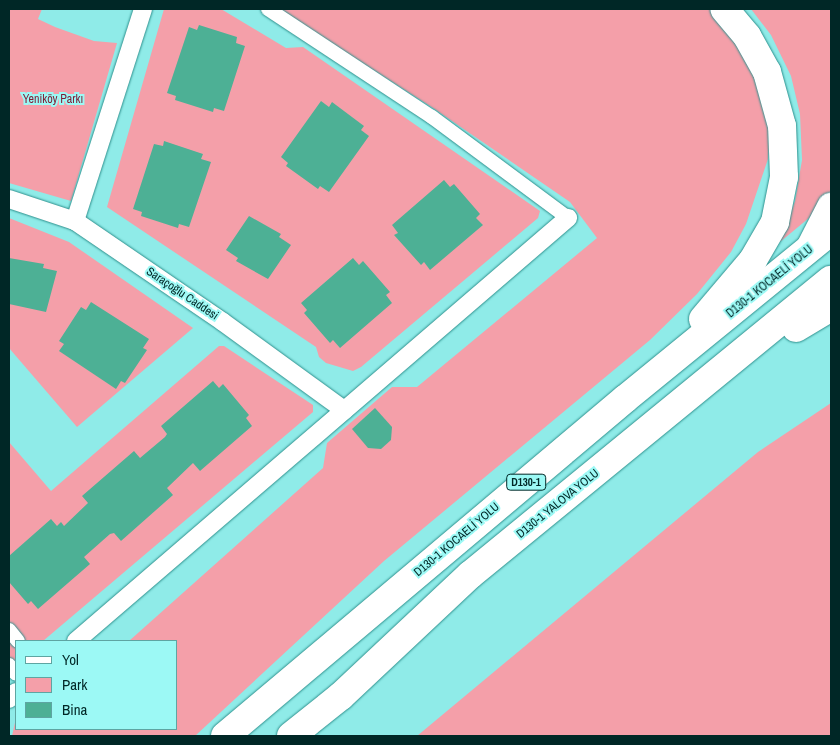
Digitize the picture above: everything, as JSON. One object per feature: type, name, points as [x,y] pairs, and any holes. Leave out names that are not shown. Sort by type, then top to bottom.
[{"type":"highway","points":[[625,399],[718,303],[753,260],[775,222],[784,177],[782,126],[767,72],[747,36],[724,9]]},
{"type":"highway","points":[[808,251],[831,208]]},
{"type":"highway","name":"D130-1 KOCAELİ YOLU","points":[[225,736],[625,399],[831,232]]},
{"type":"highway","name":"D130-1 YALOVA YOLU","points":[[292,736],[380,659],[470,575],[831,280]]},
{"type":"highway","points":[[380,659],[745,367],[798,327],[831,307]]},
{"type":"street","points":[[75,221],[143,9]]},
{"type":"street","points":[[77,640],[568,218],[432,117],[268,9]]},
{"type":"street","name":"Saraçoğlu Caddesi","points":[[9,200],[75,221],[223,322],[344,410]]},
{"type":"street","points":[[9,630],[17,640]]},
{"type":"green space","name":"Yeniköy Parkı","points":[[9,9],[42,9],[38,19],[55,27],[94,41],[117,43],[71,201],[9,183]]},
{"type":"green space","points":[[164,9],[221,9],[286,48],[303,47],[540,211],[538,218],[361,367],[353,371],[326,363],[319,357],[316,347],[107,207]]},
{"type":"green space","points":[[278,9],[714,9],[754,65],[770,135],[768,159],[746,224],[731,252],[697,294],[650,340],[384,561],[195,736],[12,736],[15,722],[15,730],[178,730],[178,640],[130,640],[323,468],[327,443],[392,387],[417,387],[597,238],[570,202],[433,108]]},
{"type":"green space","points":[[751,9],[831,9],[831,195],[821,208],[780,242],[795,201],[802,160],[800,114],[791,76],[771,35]]},
{"type":"green space","points":[[9,218],[69,242],[193,328],[77,427],[9,348]]},
{"type":"green space","points":[[219,346],[224,346],[313,405],[313,412],[44,640],[15,640],[15,665],[9,670],[9,442],[51,491]]},
{"type":"green space","points":[[831,403],[831,736],[417,736],[758,452]]},
{"type":"building","points":[[199,25],[237,37],[236,43],[245,46],[224,111],[214,108],[213,112],[175,100],[176,96],[167,93],[189,27],[197,30]]},
{"type":"building","points":[[321,101],[329,107],[332,102],[364,126],[361,130],[369,136],[329,192],[320,186],[318,189],[286,166],[288,163],[281,157]]},
{"type":"building","points":[[164,141],[203,154],[201,159],[211,162],[189,227],[179,224],[178,228],[141,216],[142,212],[133,209],[154,144],[163,146]]},
{"type":"building","points":[[444,180],[450,187],[454,184],[480,214],[476,218],[483,225],[430,270],[424,262],[421,265],[394,235],[398,233],[392,225]]},
{"type":"building","points":[[249,216],[281,234],[279,237],[291,245],[268,279],[236,261],[238,258],[226,250]]},
{"type":"building","points":[[9,258],[44,264],[43,268],[57,271],[46,312],[9,304]]},
{"type":"building","points":[[353,258],[359,265],[363,261],[390,292],[386,295],[392,303],[340,348],[333,340],[330,343],[304,313],[307,310],[301,303]]},
{"type":"building","points":[[91,302],[149,339],[143,348],[147,350],[125,383],[121,381],[116,389],[59,351],[64,344],[59,341],[81,307],[86,310]]},
{"type":"building","points":[[213,381],[219,388],[223,384],[249,415],[246,418],[252,426],[200,471],[193,463],[167,488],[173,495],[121,541],[114,533],[110,534],[84,557],[90,564],[38,609],[31,601],[28,604],[9,582],[9,556],[51,519],[57,526],[61,522],[64,526],[88,503],[82,496],[134,451],[140,458],[165,437],[167,434],[161,426]]},
{"type":"building","points":[[375,408],[392,427],[391,440],[381,449],[368,448],[352,429]]}]
